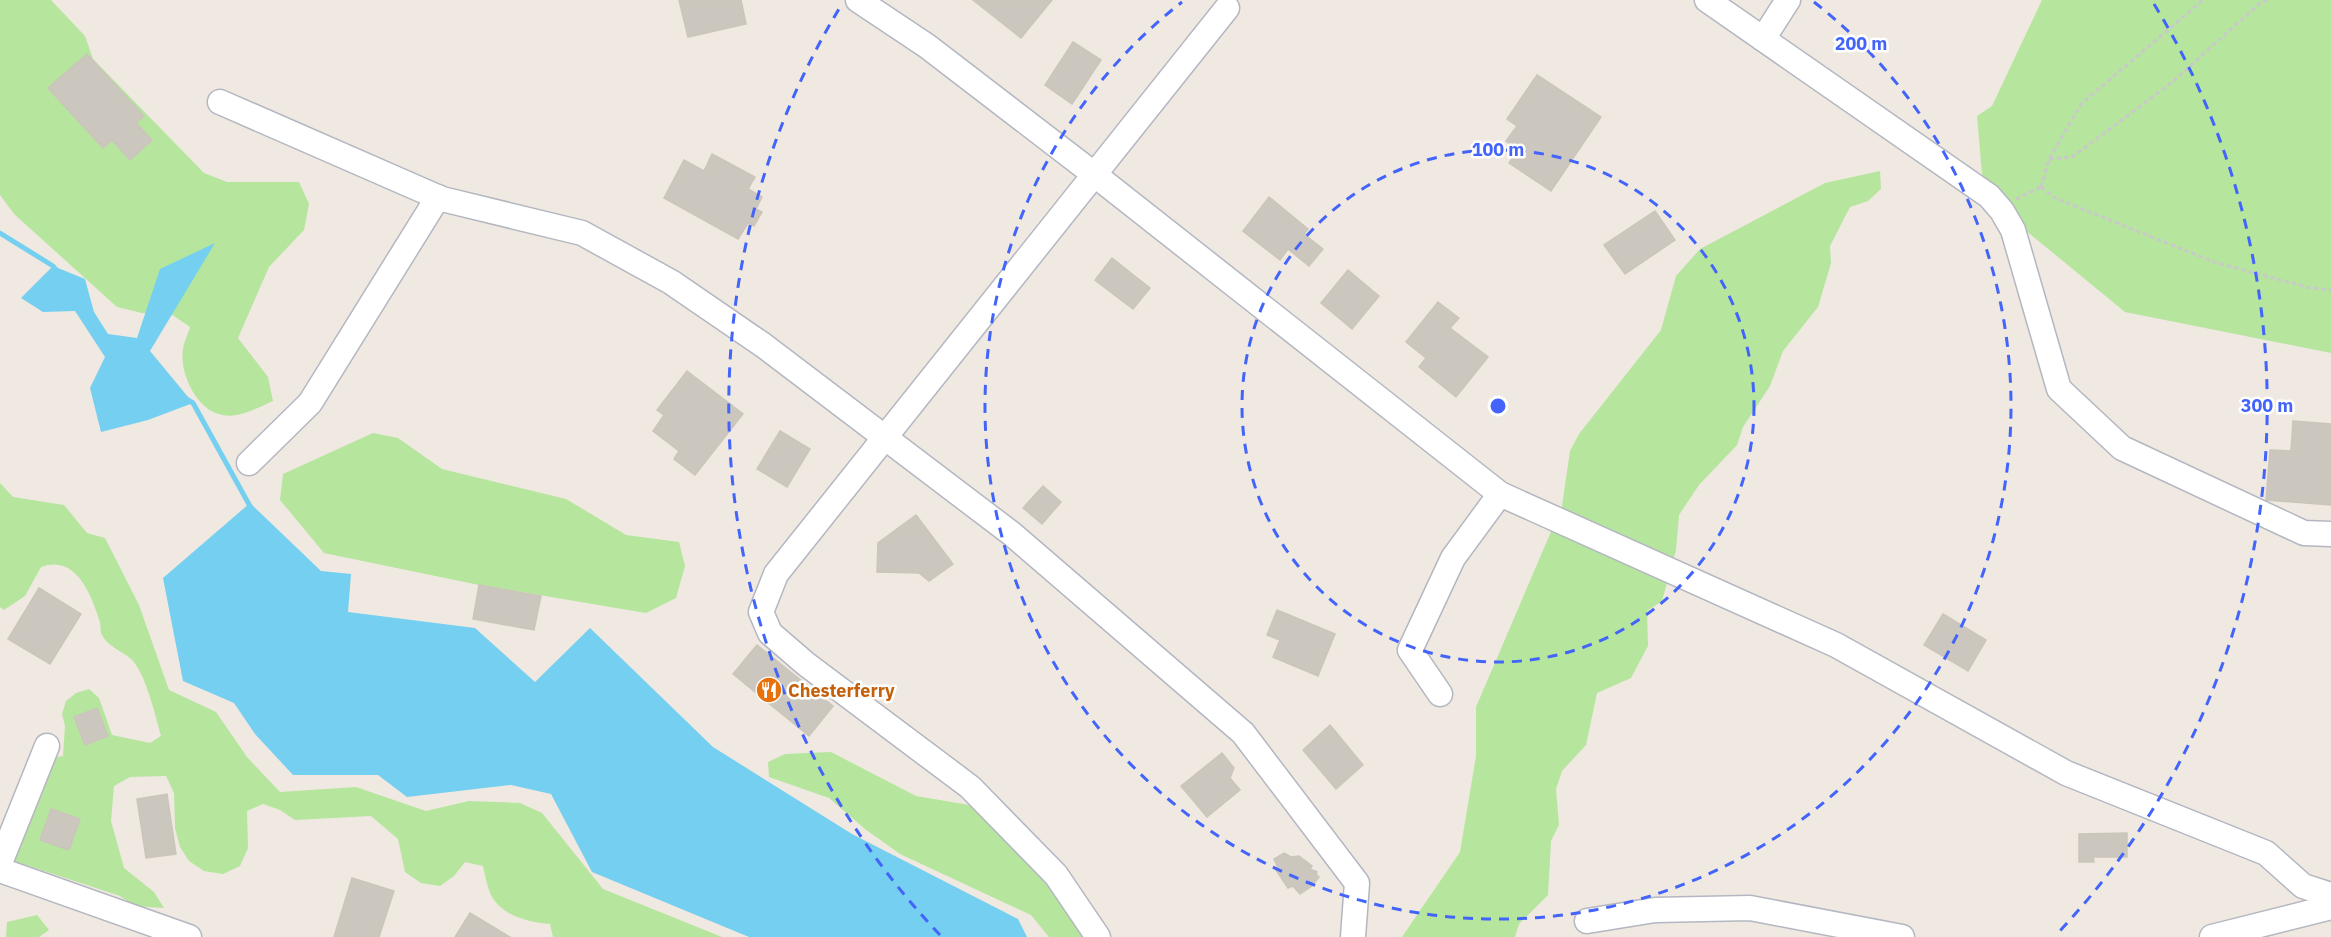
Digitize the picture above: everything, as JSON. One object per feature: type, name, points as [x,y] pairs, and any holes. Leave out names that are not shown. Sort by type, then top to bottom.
[{"type":"street","points":[[858,0],[927,46],[1095,175],[1500,494],[1836,645],[2066,773],[2266,853],[2304,886],[2331,895]]},
{"type":"street","points":[[1707,0],[1989,196],[2013,230],[2059,389],[2122,448],[2304,532],[2331,534]]},
{"type":"street","points":[[1763,39],[1788,0]]},
{"type":"street","points":[[1098,937],[1056,875],[970,787],[806,664],[770,633],[761,612],[776,574],[1227,8]]},
{"type":"street","points":[[220,102],[438,197],[582,232],[671,282],[764,345],[1012,534],[1243,733],[1358,883],[1353,937]]},
{"type":"street","points":[[249,463],[310,403],[438,197]]},
{"type":"street","points":[[1440,694],[1410,650],[1453,558],[1500,494]]},
{"type":"street","points":[[0,863],[47,746]]},
{"type":"street","points":[[0,870],[189,937]]},
{"type":"street","points":[[2212,937],[2331,907]]},
{"type":"street","points":[[1587,921],[1655,910],[1750,908],[1902,937]]},
{"type":"path","points":[[1998,207],[2041,187],[2049,159],[2082,104],[2203,0]]},
{"type":"path","points":[[2049,159],[2072,157],[2170,84],[2260,3],[2267,0]]},
{"type":"path","points":[[2041,187],[2055,198],[2214,262],[2310,288],[2331,290]]},
{"type":"green space","points":[[0,0],[51,0],[85,36],[93,59],[204,173],[227,182],[299,182],[309,204],[304,230],[269,267],[238,338],[268,377],[273,401],[233,415],[219,414],[203,405],[191,388],[182,358],[190,327],[168,312],[142,313],[117,307],[14,214],[0,195]]},
{"type":"green space","points":[[2042,0],[2331,0],[2331,353],[2125,312],[2002,211],[1982,174],[1977,116],[1992,106]]},
{"type":"green space","points":[[1880,171],[1881,189],[1868,201],[1850,207],[1830,246],[1831,263],[1818,307],[1783,351],[1770,386],[1743,427],[1737,445],[1699,485],[1679,515],[1676,550],[1662,601],[1647,611],[1648,646],[1631,678],[1597,693],[1586,745],[1562,771],[1556,789],[1559,825],[1551,841],[1548,895],[1519,924],[1515,937],[1402,937],[1460,852],[1476,756],[1476,707],[1562,506],[1570,451],[1579,434],[1661,330],[1676,276],[1700,249],[1825,183]]},
{"type":"green space","points":[[373,433],[398,438],[442,469],[566,499],[626,535],[679,542],[685,566],[676,598],[646,613],[479,585],[324,553],[280,500],[283,474]]},
{"type":"green space","points":[[0,483],[13,497],[64,505],[87,533],[105,538],[139,605],[169,690],[216,712],[247,757],[280,792],[356,787],[426,811],[469,801],[520,803],[542,813],[603,889],[722,937],[553,937],[550,924],[532,922],[516,916],[495,901],[490,893],[483,866],[465,862],[454,876],[440,886],[421,883],[405,872],[398,839],[371,816],[295,820],[280,810],[263,804],[247,811],[248,848],[240,866],[223,874],[204,871],[189,861],[180,847],[175,828],[174,793],[166,776],[130,777],[114,786],[111,821],[124,868],[154,892],[164,908],[134,906],[120,896],[14,861],[5,847],[46,759],[63,756],[65,726],[62,714],[66,701],[76,693],[89,689],[99,698],[112,735],[150,743],[161,736],[141,673],[131,659],[104,639],[87,589],[73,571],[53,564],[41,567],[25,596],[4,610],[0,607]]},
{"type":"green space","points":[[831,752],[916,796],[969,805],[1067,897],[1091,937],[1049,937],[1031,915],[900,854],[865,829],[829,798],[769,777],[768,762],[785,754]]},
{"type":"green space","points":[[37,915],[49,930],[39,937],[6,937],[7,922]]},
{"type":"water","points":[[215,243],[150,351],[193,403],[148,420],[101,432],[90,388],[105,357],[75,311],[43,312],[21,298],[53,266],[85,279],[94,312],[108,334],[137,338],[160,269]]},
{"type":"water","points":[[250,503],[321,571],[351,574],[348,612],[475,628],[535,682],[590,628],[713,747],[852,834],[1018,919],[1027,937],[749,937],[592,872],[551,794],[511,785],[407,797],[378,775],[293,775],[255,734],[234,703],[183,681],[163,578]]},
{"type":"building","points":[[679,0],[741,0],[746,24],[688,37]]},
{"type":"building","points":[[973,0],[1052,0],[1021,38]]},
{"type":"building","points":[[1073,42],[1101,60],[1072,104],[1045,85]]},
{"type":"building","points":[[87,54],[144,116],[136,123],[152,140],[130,160],[112,140],[103,148],[48,88]]},
{"type":"building","points":[[1537,75],[1601,117],[1551,191],[1509,163],[1518,150],[1506,141],[1517,126],[1507,119]]},
{"type":"building","points":[[712,154],[755,177],[748,189],[762,197],[756,209],[762,212],[754,226],[748,223],[738,239],[664,198],[684,160],[704,171]]},
{"type":"building","points":[[1269,197],[1308,229],[1304,234],[1323,249],[1309,266],[1288,249],[1280,260],[1243,231]]},
{"type":"building","points":[[1655,211],[1675,240],[1625,274],[1604,245]]},
{"type":"building","points":[[1112,258],[1150,288],[1133,309],[1095,280]]},
{"type":"building","points":[[1348,270],[1379,296],[1352,329],[1321,303]]},
{"type":"building","points":[[1438,302],[1459,318],[1450,328],[1488,357],[1456,397],[1419,367],[1426,358],[1406,342]]},
{"type":"building","points":[[687,371],[743,414],[695,475],[674,459],[679,451],[653,431],[664,415],[657,410]]},
{"type":"building","points":[[2293,421],[2331,424],[2331,505],[2266,500],[2270,450],[2291,451]]},
{"type":"building","points":[[780,431],[810,449],[787,487],[757,469]]},
{"type":"building","points":[[1043,486],[1061,502],[1042,524],[1023,508]]},
{"type":"building","points":[[916,515],[953,564],[929,581],[919,573],[877,572],[878,543]]},
{"type":"building","points":[[479,585],[541,596],[534,630],[473,619]]},
{"type":"building","points":[[39,588],[81,614],[50,664],[8,639]]},
{"type":"building","points":[[1277,610],[1335,634],[1318,676],[1273,657],[1280,640],[1267,635]]},
{"type":"building","points":[[1943,614],[1986,640],[1968,671],[1924,645]]},
{"type":"building","points":[[757,645],[833,706],[809,736],[733,674]]},
{"type":"building","points":[[97,708],[108,736],[85,745],[74,717]]},
{"type":"building","points":[[1330,725],[1363,765],[1336,789],[1303,750]]},
{"type":"building","points":[[1222,753],[1234,768],[1230,778],[1240,790],[1207,817],[1181,786]]},
{"type":"building","points":[[167,794],[176,854],[146,858],[137,799]]},
{"type":"building","points":[[51,809],[80,819],[69,850],[40,840]]},
{"type":"building","points":[[2127,833],[2127,857],[2093,857],[2094,862],[2079,862],[2079,834]]},
{"type":"building","points":[[1284,853],[1291,857],[1299,856],[1312,866],[1310,869],[1317,872],[1319,877],[1312,886],[1300,894],[1293,886],[1288,888],[1276,870],[1279,870],[1274,859]]},
{"type":"building","points":[[352,878],[394,891],[379,937],[334,937]]},
{"type":"building","points":[[470,913],[510,937],[455,937]]},
{"type":"waterway","points":[[0,233],[53,266],[57,271]]},
{"type":"waterway","points":[[188,400],[193,403],[251,508]]},
{"type":"place","name":"Chesterferry","points":[[769,690]]}]
